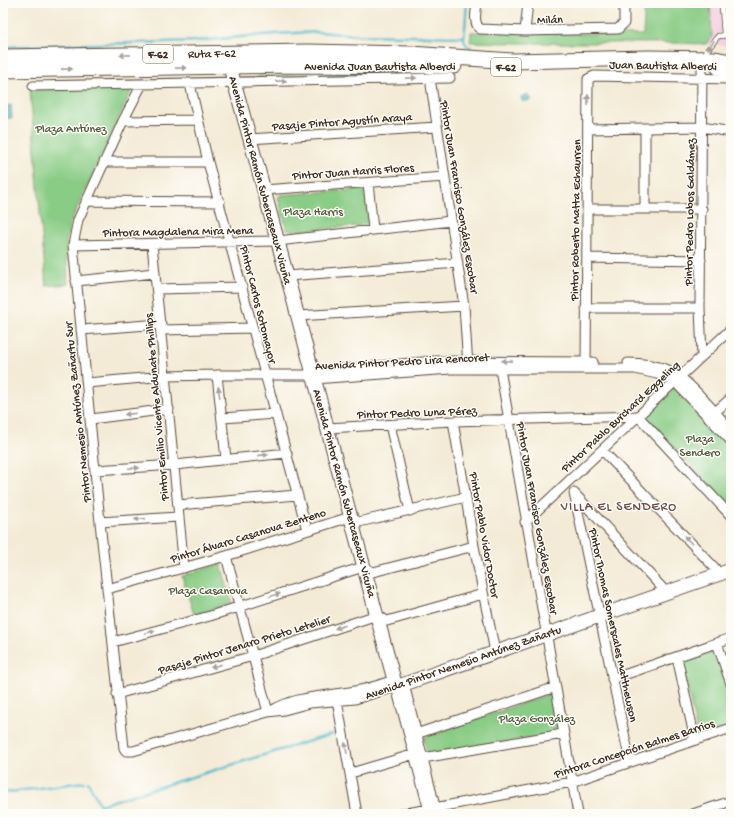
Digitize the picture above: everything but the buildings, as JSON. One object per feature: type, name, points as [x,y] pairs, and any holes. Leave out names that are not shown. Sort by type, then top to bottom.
[{"type":"main road","name":"Avenida Juan Bautista Alberdi","points":[[348,53],[411,54],[512,61],[591,61],[649,58],[716,67]]},
{"type":"main road","name":"Ruta F-62","points":[[3,57],[234,62],[348,53]]},
{"type":"main road","name":"Avenida Juan Bautista Alberdi","points":[[3,70],[234,62],[293,65],[716,67]]},
{"type":"street","name":"Milán","points":[[477,3],[476,24],[480,29],[525,31],[618,29],[624,22],[624,3]]},
{"type":"street","points":[[525,31],[528,3]]},
{"type":"street","points":[[716,67],[731,59]]},
{"type":"street","name":"Avenida Pintor Ramón Subercaseaux Vicuña","points":[[234,62],[238,82],[291,276],[315,375],[331,428],[433,811]]},
{"type":"street","name":"Juan Bautista Alberdi","points":[[594,76],[716,67],[731,79]]},
{"type":"street","name":"Pintor Pedro Lobos Galdámez","points":[[702,356],[700,308],[702,127],[716,67]]},
{"type":"street","name":"Pintor Roberto Matta Echaurren","points":[[586,365],[588,79],[594,76]]},
{"type":"street","name":"Pintor Juan Francisco González Escobar","points":[[430,78],[464,306],[468,364]]},
{"type":"street","name":"Avenida Juan Bautista Alberdi","points":[[34,86],[450,78]]},
{"type":"street","name":"Pintor Nemesio Antúnez Zañartu Sur","points":[[142,84],[86,201],[78,220],[73,245],[123,744],[126,751],[133,751],[268,712]]},
{"type":"street","name":"Pintor Carlos Sotomayor","points":[[190,84],[208,162],[231,242],[265,376],[287,452],[307,530]]},
{"type":"street","points":[[123,121],[198,120]]},
{"type":"street","name":"Pasaje Pintor Agustín Araya","points":[[253,138],[437,127]]},
{"type":"street","points":[[588,129],[702,127],[731,132]]},
{"type":"street","points":[[645,128],[645,209]]},
{"type":"street","points":[[104,162],[208,162]]},
{"type":"street","name":"Pintor Juan Harris Flores","points":[[267,189],[368,183],[445,176]]},
{"type":"street","points":[[368,183],[373,230]]},
{"type":"street","points":[[86,201],[220,202]]},
{"type":"street","points":[[587,208],[702,209]]},
{"type":"street","name":"Pintora Magdalena Mira Mena","points":[[73,245],[281,240],[451,221]]},
{"type":"street","name":"Pintor Emilio Vicente Aldunate Phillips","points":[[152,244],[184,568]]},
{"type":"street","points":[[587,258],[701,260]]},
{"type":"street","points":[[291,276],[458,263]]},
{"type":"street","points":[[76,280],[155,273]]},
{"type":"street","points":[[157,290],[242,287]]},
{"type":"street","points":[[301,316],[464,306]]},
{"type":"street","points":[[586,308],[700,308]]},
{"type":"street","points":[[81,330],[161,327],[253,328]]},
{"type":"street","name":"Pintor Pablo Burchard Eggeling","points":[[526,522],[731,329]]},
{"type":"street","name":"Avenida Pintor Pedro Lira Rencoret","points":[[468,364],[500,369],[586,365]]},
{"type":"street","name":"Avenida Pintor Pedro Lira Rencoret","points":[[87,383],[165,376],[217,374],[265,376],[315,375],[419,370],[468,364],[643,364],[668,370],[731,430]]},
{"type":"street","name":"Pintor Juan Francisco González Escobar","points":[[500,369],[578,814]]},
{"type":"street","points":[[217,374],[223,418],[226,459]]},
{"type":"street","name":"Avenida Pintor Pedro Lira Rencoret","points":[[677,379],[731,441]]},
{"type":"street","points":[[714,413],[731,398]]},
{"type":"street","points":[[91,419],[169,410]]},
{"type":"street","points":[[223,418],[276,414]]},
{"type":"street","points":[[638,416],[731,516]]},
{"type":"street","name":"Pintor Pedro Luna Pérez","points":[[331,428],[453,421],[508,421],[638,416]]},
{"type":"street","name":"Pintor Pablo Vidor Doctor","points":[[453,421],[474,546],[494,648]]},
{"type":"street","points":[[390,425],[410,510]]},
{"type":"street","points":[[602,450],[714,568]]},
{"type":"street","points":[[95,470],[175,465],[287,452]]},
{"type":"street","points":[[566,484],[664,590]]},
{"type":"street","name":"Pintor Thomas Somerscales Matthewson","points":[[574,492],[630,762]]},
{"type":"street","points":[[178,505],[297,494]]},
{"type":"street","name":"Pintor Álvaro Casanova Zenteno","points":[[107,589],[226,556],[307,530],[354,519],[410,510],[466,497]]},
{"type":"street","points":[[100,522],[178,517]]},
{"type":"street","points":[[113,642],[368,570],[474,546]]},
{"type":"street","points":[[226,556],[268,712]]},
{"type":"street","name":"Avenida Pintor Nemesio Antúnez Zañartu","points":[[664,590],[714,568],[731,563]]},
{"type":"street","name":"Avenida Pintor Nemesio Antúnez Zañartu","points":[[268,712],[284,710],[310,703],[355,699],[598,612],[731,570]]},
{"type":"street","name":"Pasaje Pintor Jenaro Prieto Letelier","points":[[117,694],[382,618],[483,594]]},
{"type":"street","points":[[612,679],[731,638]]},
{"type":"street","points":[[717,643],[731,684]]},
{"type":"street","points":[[677,657],[695,740]]},
{"type":"street","name":"Avenida Pintor Nemesio Antúnez Zañartu","points":[[268,712],[282,704],[308,697],[355,691],[399,682]]},
{"type":"street","points":[[413,735],[556,687]]},
{"type":"street","points":[[337,700],[357,814]]},
{"type":"street","name":"Pintora Concepción Balmes Barrios","points":[[402,814],[433,811],[572,782],[731,728]]},
{"type":"street","points":[[351,774],[419,756],[563,734]]},
{"type":"street","points":[[696,814],[731,801]]},
{"type":"lane","points":[[724,35],[722,7],[731,6]]},
{"type":"lane","points":[[716,67],[718,36],[731,35]]},
{"type":"shaded area","points":[[710,3],[731,3],[731,46],[706,44],[712,37]]},
{"type":"green space","points":[[645,3],[710,3],[712,37],[706,44],[470,42],[471,32],[643,35]]},
{"type":"green space","points":[[411,73],[417,75],[256,78],[259,76],[275,75]]},
{"type":"green space","name":"Plaza Antúnez","points":[[133,87],[71,221],[66,242],[68,284],[46,286],[30,90]]},
{"type":"green space","name":"Plaza Harris","points":[[362,189],[366,192],[368,221],[366,224],[292,231],[287,230],[278,197],[280,195]]},
{"type":"green space","name":"Plaza Sendero","points":[[674,388],[731,448],[731,508],[645,416]]},
{"type":"green space","name":"Plaza Casanova","points":[[221,564],[232,604],[194,615],[182,576]]},
{"type":"green space","points":[[715,651],[731,695],[731,726],[698,738],[682,663]]},
{"type":"green space","name":"Plaza González","points":[[552,693],[559,733],[428,755],[423,738]]},
{"type":"water","points":[[527,94],[532,99],[530,101],[522,101],[521,97]]},
{"type":"water","points":[[11,105],[12,118],[5,118],[3,106]]},
{"type":"waterway","points":[[467,3],[464,40],[467,46],[471,47]]},
{"type":"waterway","points":[[3,47],[196,41],[316,32],[359,35],[464,37]]},
{"type":"waterway","points":[[88,782],[100,805],[333,734]]},
{"type":"waterway","points":[[3,793],[84,782]]},
{"type":"district","name":"VILLA EL SENDERO","points":[[619,505]]}]
